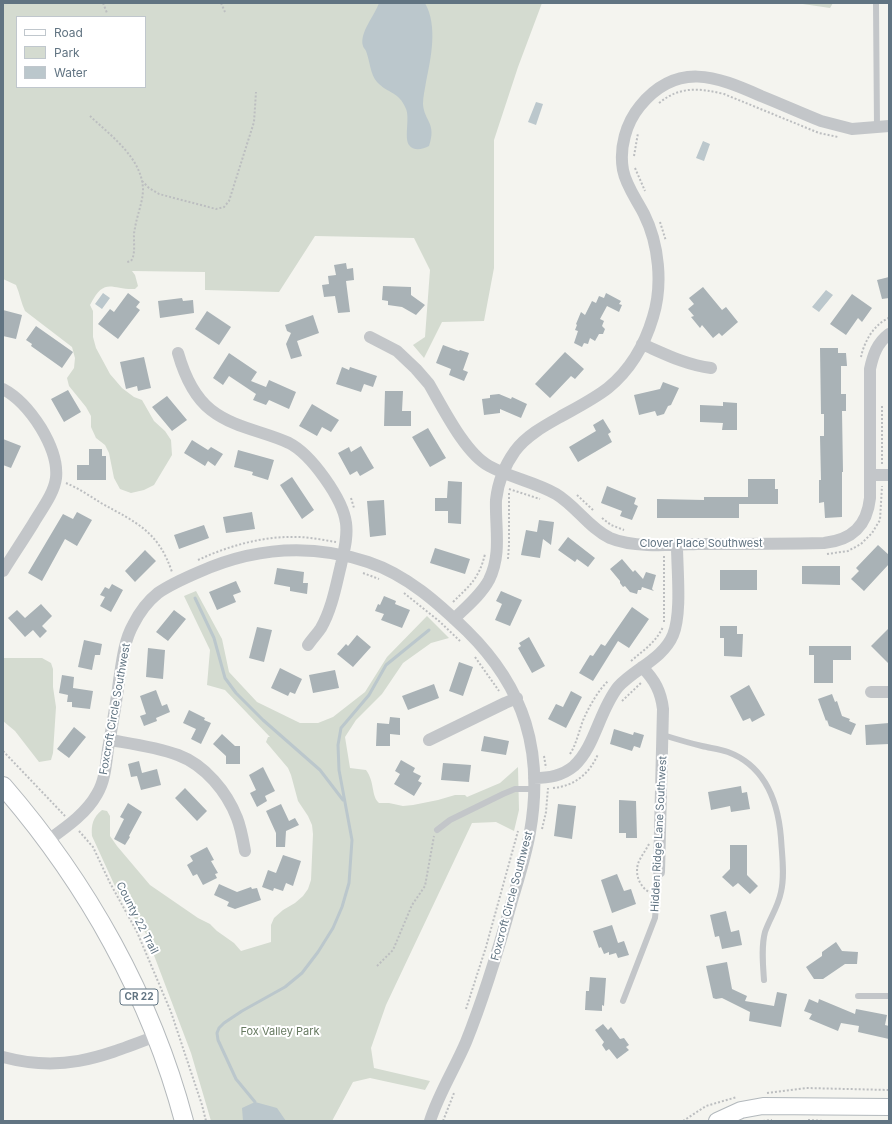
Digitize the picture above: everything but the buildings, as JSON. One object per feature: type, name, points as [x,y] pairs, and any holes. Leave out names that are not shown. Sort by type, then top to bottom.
[{"type":"main road","name":"CR 22","points":[[3,786],[47,841],[79,887],[110,938],[133,982],[156,1036],[184,1121]]},
{"type":"street","points":[[454,619],[486,585],[492,573],[496,558],[497,545],[497,497],[503,473],[514,452],[531,435],[609,387],[629,366],[642,344],[653,318],[657,300],[656,257],[651,230],[625,177],[622,153],[625,136],[631,119],[643,102],[650,95],[677,79],[696,76],[711,77],[736,85],[820,121],[852,129],[883,127]]},
{"type":"street","name":"Clover Place Southwest","points":[[370,337],[393,348],[405,358],[429,384],[456,429],[473,453],[480,460],[503,473],[557,495],[600,532],[612,539],[638,544],[677,545],[824,543],[843,540],[857,530],[867,515],[870,498],[870,369],[876,348],[880,341],[889,334]]},
{"type":"street","points":[[642,344],[687,363],[711,368]]},
{"type":"street","points":[[178,353],[188,381],[200,399],[210,409],[232,423],[290,444],[303,453],[314,464],[337,499],[344,515],[347,535],[328,614],[320,629],[308,645]]},
{"type":"street","points":[[3,389],[25,405],[36,419],[52,452],[56,466],[56,479],[45,505],[3,571]]},
{"type":"street","points":[[870,475],[889,475]]},
{"type":"street","points":[[534,783],[562,774],[580,760],[590,744],[601,716],[612,696],[626,680],[666,646],[675,627],[678,608],[677,545]]},
{"type":"street","name":"Foxcroft Circle Southwest","points":[[47,841],[86,810],[99,792],[104,774],[121,667],[128,638],[136,618],[154,596],[177,582],[207,568],[242,556],[269,551],[299,550],[320,551],[343,555],[371,563],[402,578],[432,599],[485,650],[495,662],[517,698],[532,748],[534,783],[533,813],[528,842],[502,938],[472,1025],[430,1121]]},
{"type":"street","name":"Hidden Ridge Lane Southwest","points":[[642,667],[651,675],[660,692],[663,709],[659,872]]},
{"type":"street","points":[[871,692],[889,692]]},
{"type":"street","points":[[429,740],[517,698]]},
{"type":"street","points":[[110,740],[166,751],[179,755],[196,764],[212,779],[230,803],[239,825],[245,851]]},
{"type":"street","points":[[3,1057],[31,1063],[79,1062],[108,1054],[156,1036]]},
{"type":"street","points":[[717,1121],[741,1110],[763,1106],[889,1107]]},
{"type":"lane","points":[[876,3],[883,127]]},
{"type":"lane","points":[[663,735],[717,749],[740,758],[750,764],[763,778],[773,798],[779,822],[783,884],[780,899],[765,933],[763,950],[764,980]]},
{"type":"lane","points":[[437,830],[450,820],[503,794],[534,783]]},
{"type":"lane","name":"Hidden Ridge Lane Southwest","points":[[623,1001],[653,927],[658,893],[659,872]]},
{"type":"lane","points":[[858,996],[889,996]]},
{"type":"path","points":[[103,3],[106,13]]},
{"type":"path","points":[[221,3],[225,12]]},
{"type":"path","points":[[655,107],[674,93],[695,89],[709,90],[724,94],[819,133],[841,138]]},
{"type":"path","points":[[90,116],[125,150],[134,162],[142,181],[149,188],[159,194],[216,209],[224,208],[229,201],[254,122],[256,92]]},
{"type":"path","points":[[634,159],[635,145],[639,130]]},
{"type":"path","points":[[634,163],[636,173],[648,196]]},
{"type":"path","points":[[127,262],[131,261],[134,254],[133,234],[142,201],[142,181]]},
{"type":"path","points":[[660,221],[667,246]]},
{"type":"path","points":[[882,401],[882,462]]},
{"type":"path","points":[[56,479],[68,484],[139,524],[151,534],[163,551],[172,572]]},
{"type":"path","points":[[576,494],[595,512]]},
{"type":"path","points":[[599,517],[611,525],[630,532]]},
{"type":"path","points":[[453,602],[476,578],[481,569],[485,552]]},
{"type":"path","points":[[627,664],[652,644],[660,634],[664,625],[664,556]]},
{"type":"path","points":[[363,573],[382,580]]},
{"type":"path","points":[[400,590],[464,644]]},
{"type":"path","points":[[472,654],[494,684],[505,703]]},
{"type":"path","points":[[568,757],[574,746],[584,718],[593,701],[601,688],[612,677]]},
{"type":"path","name":"County 22 Trail","points":[[3,751],[93,847],[110,883],[137,932],[171,1012],[206,1121]]},
{"type":"path","points":[[546,766],[552,765]]},
{"type":"path","points":[[464,1015],[486,947],[519,827]]},
{"type":"path","points":[[377,966],[393,950],[412,905],[425,886],[432,843],[437,830]]},
{"type":"path","points":[[650,842],[638,862],[638,882],[642,888],[650,892],[658,893]]},
{"type":"green space","points":[[3,3],[542,3],[518,67],[494,140],[494,268],[484,321],[442,322],[424,358],[413,345],[425,337],[430,270],[414,238],[315,236],[279,292],[205,290],[205,272],[132,271],[135,275],[138,286],[135,289],[109,286],[105,287],[95,296],[90,305],[93,311],[93,337],[96,348],[110,374],[122,388],[134,397],[142,400],[154,421],[165,431],[171,440],[172,455],[154,485],[144,490],[131,493],[120,489],[114,478],[109,453],[105,445],[96,438],[91,427],[91,416],[86,407],[69,386],[67,378],[74,368],[75,358],[72,347],[25,311],[16,285],[3,279]]},
{"type":"green space","points":[[796,3],[833,3],[830,8]]},
{"type":"green space","name":"Fox Valley Park","points":[[196,591],[222,639],[229,672],[257,702],[300,723],[318,723],[333,717],[365,692],[387,657],[427,616],[449,638],[431,643],[403,663],[382,694],[356,720],[345,737],[350,768],[366,770],[371,779],[375,797],[379,803],[389,803],[403,806],[438,800],[455,795],[465,795],[467,797],[500,783],[518,767],[519,810],[514,831],[496,822],[472,823],[386,1005],[371,1048],[374,1068],[430,1081],[425,1090],[370,1078],[353,1082],[332,1121],[211,1121],[191,1053],[152,950],[159,951],[119,895],[92,836],[92,825],[96,815],[102,810],[107,811],[110,816],[110,836],[150,885],[198,918],[210,924],[234,943],[241,951],[271,942],[271,925],[274,918],[283,910],[295,903],[308,889],[311,880],[312,825],[298,801],[288,768],[266,742],[268,737],[270,737],[225,690],[207,685],[210,650],[184,596]]},
{"type":"green space","points":[[3,658],[42,658],[51,663],[53,669],[53,687],[56,707],[53,753],[51,760],[39,762],[15,731],[3,721]]},
{"type":"water","points":[[379,3],[425,3],[429,12],[432,42],[423,104],[432,132],[429,146],[424,148],[413,149],[409,145],[407,138],[406,109],[397,96],[377,82],[371,71],[366,51],[363,46],[363,35]]},
{"type":"water","points":[[536,102],[543,104],[536,125],[528,122]]},
{"type":"water","points":[[703,141],[710,144],[704,161],[696,158]]},
{"type":"water","points":[[826,290],[833,295],[819,312],[812,307]]},
{"type":"water","points":[[103,293],[110,298],[102,309],[95,304]]},
{"type":"water","points":[[255,1102],[277,1108],[286,1121],[243,1121],[242,1108]]},
{"type":"waterway","points":[[195,598],[214,638],[225,678],[236,693],[263,720],[320,770],[343,800]]},
{"type":"waterway","points":[[255,1102],[236,1079],[218,1040],[217,1033],[219,1028],[224,1023],[285,987],[302,973],[318,952],[333,928],[342,907],[349,883],[352,840],[339,770],[338,745],[341,728],[369,695],[386,665],[429,630]]}]
